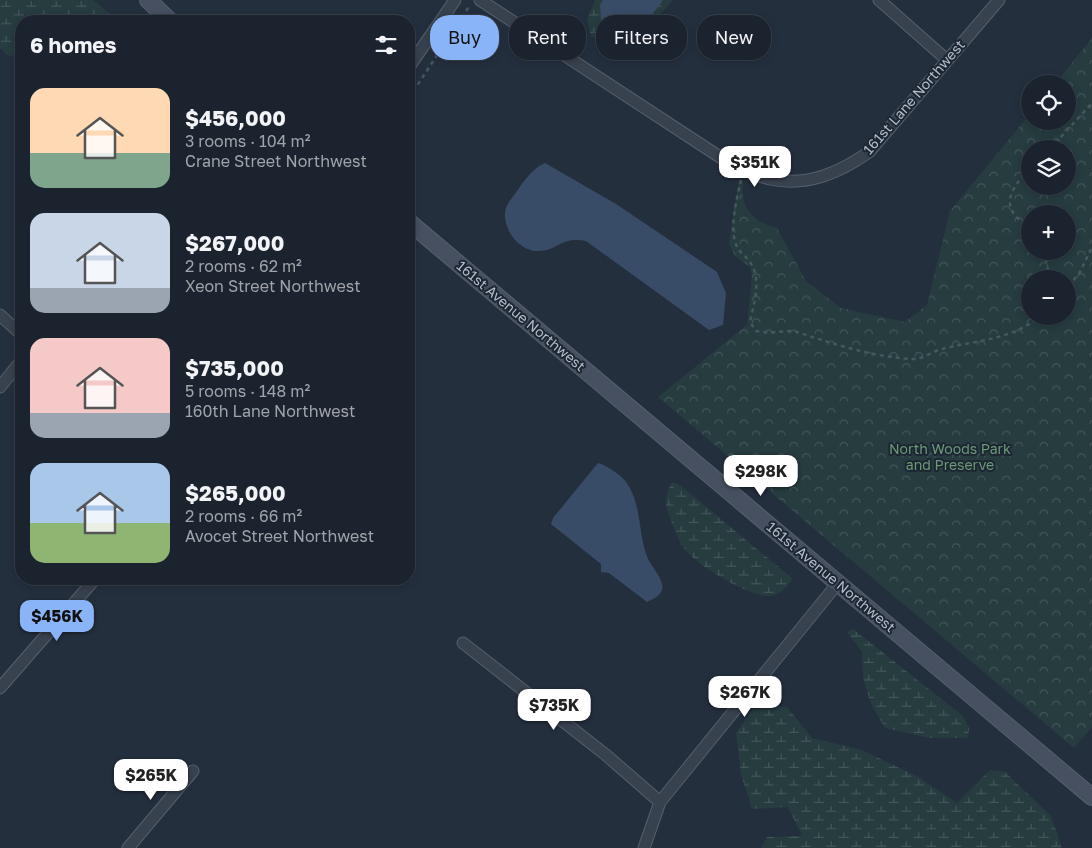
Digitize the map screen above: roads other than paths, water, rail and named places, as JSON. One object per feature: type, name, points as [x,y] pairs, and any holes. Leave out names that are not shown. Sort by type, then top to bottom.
[{"type":"main road","points":[[148,0],[164,15]]},
{"type":"main road","name":"161st Avenue Northwest","points":[[415,227],[1092,797]]},
{"type":"street","points":[[415,58],[455,0]]},
{"type":"street","name":"161st Lane Northwest","points":[[480,0],[726,161],[768,179],[792,182],[822,177],[842,169],[875,145],[999,0]]},
{"type":"street","points":[[879,0],[947,60]]},
{"type":"street","points":[[0,315],[15,329]]},
{"type":"street","points":[[0,387],[15,368]]},
{"type":"street","points":[[644,848],[660,802],[838,583]]},
{"type":"street","points":[[0,688],[90,585]]},
{"type":"street","points":[[463,643],[606,755],[660,802]]},
{"type":"street","points":[[128,848],[193,771]]},
{"type":"water","points":[[603,0],[663,0],[652,15],[601,15],[600,5]]},
{"type":"water","points":[[545,163],[616,204],[717,272],[726,293],[723,325],[709,330],[586,241],[571,240],[539,251],[531,250],[516,241],[510,234],[507,226],[506,209],[529,175]]},
{"type":"water","points":[[598,463],[613,471],[626,482],[635,500],[645,550],[648,559],[662,582],[660,594],[647,602],[609,573],[601,572],[601,564],[551,524],[553,518]]},
{"type":"park label","name":"North Woods Park and Preserve","points":[[950,458]]}]
